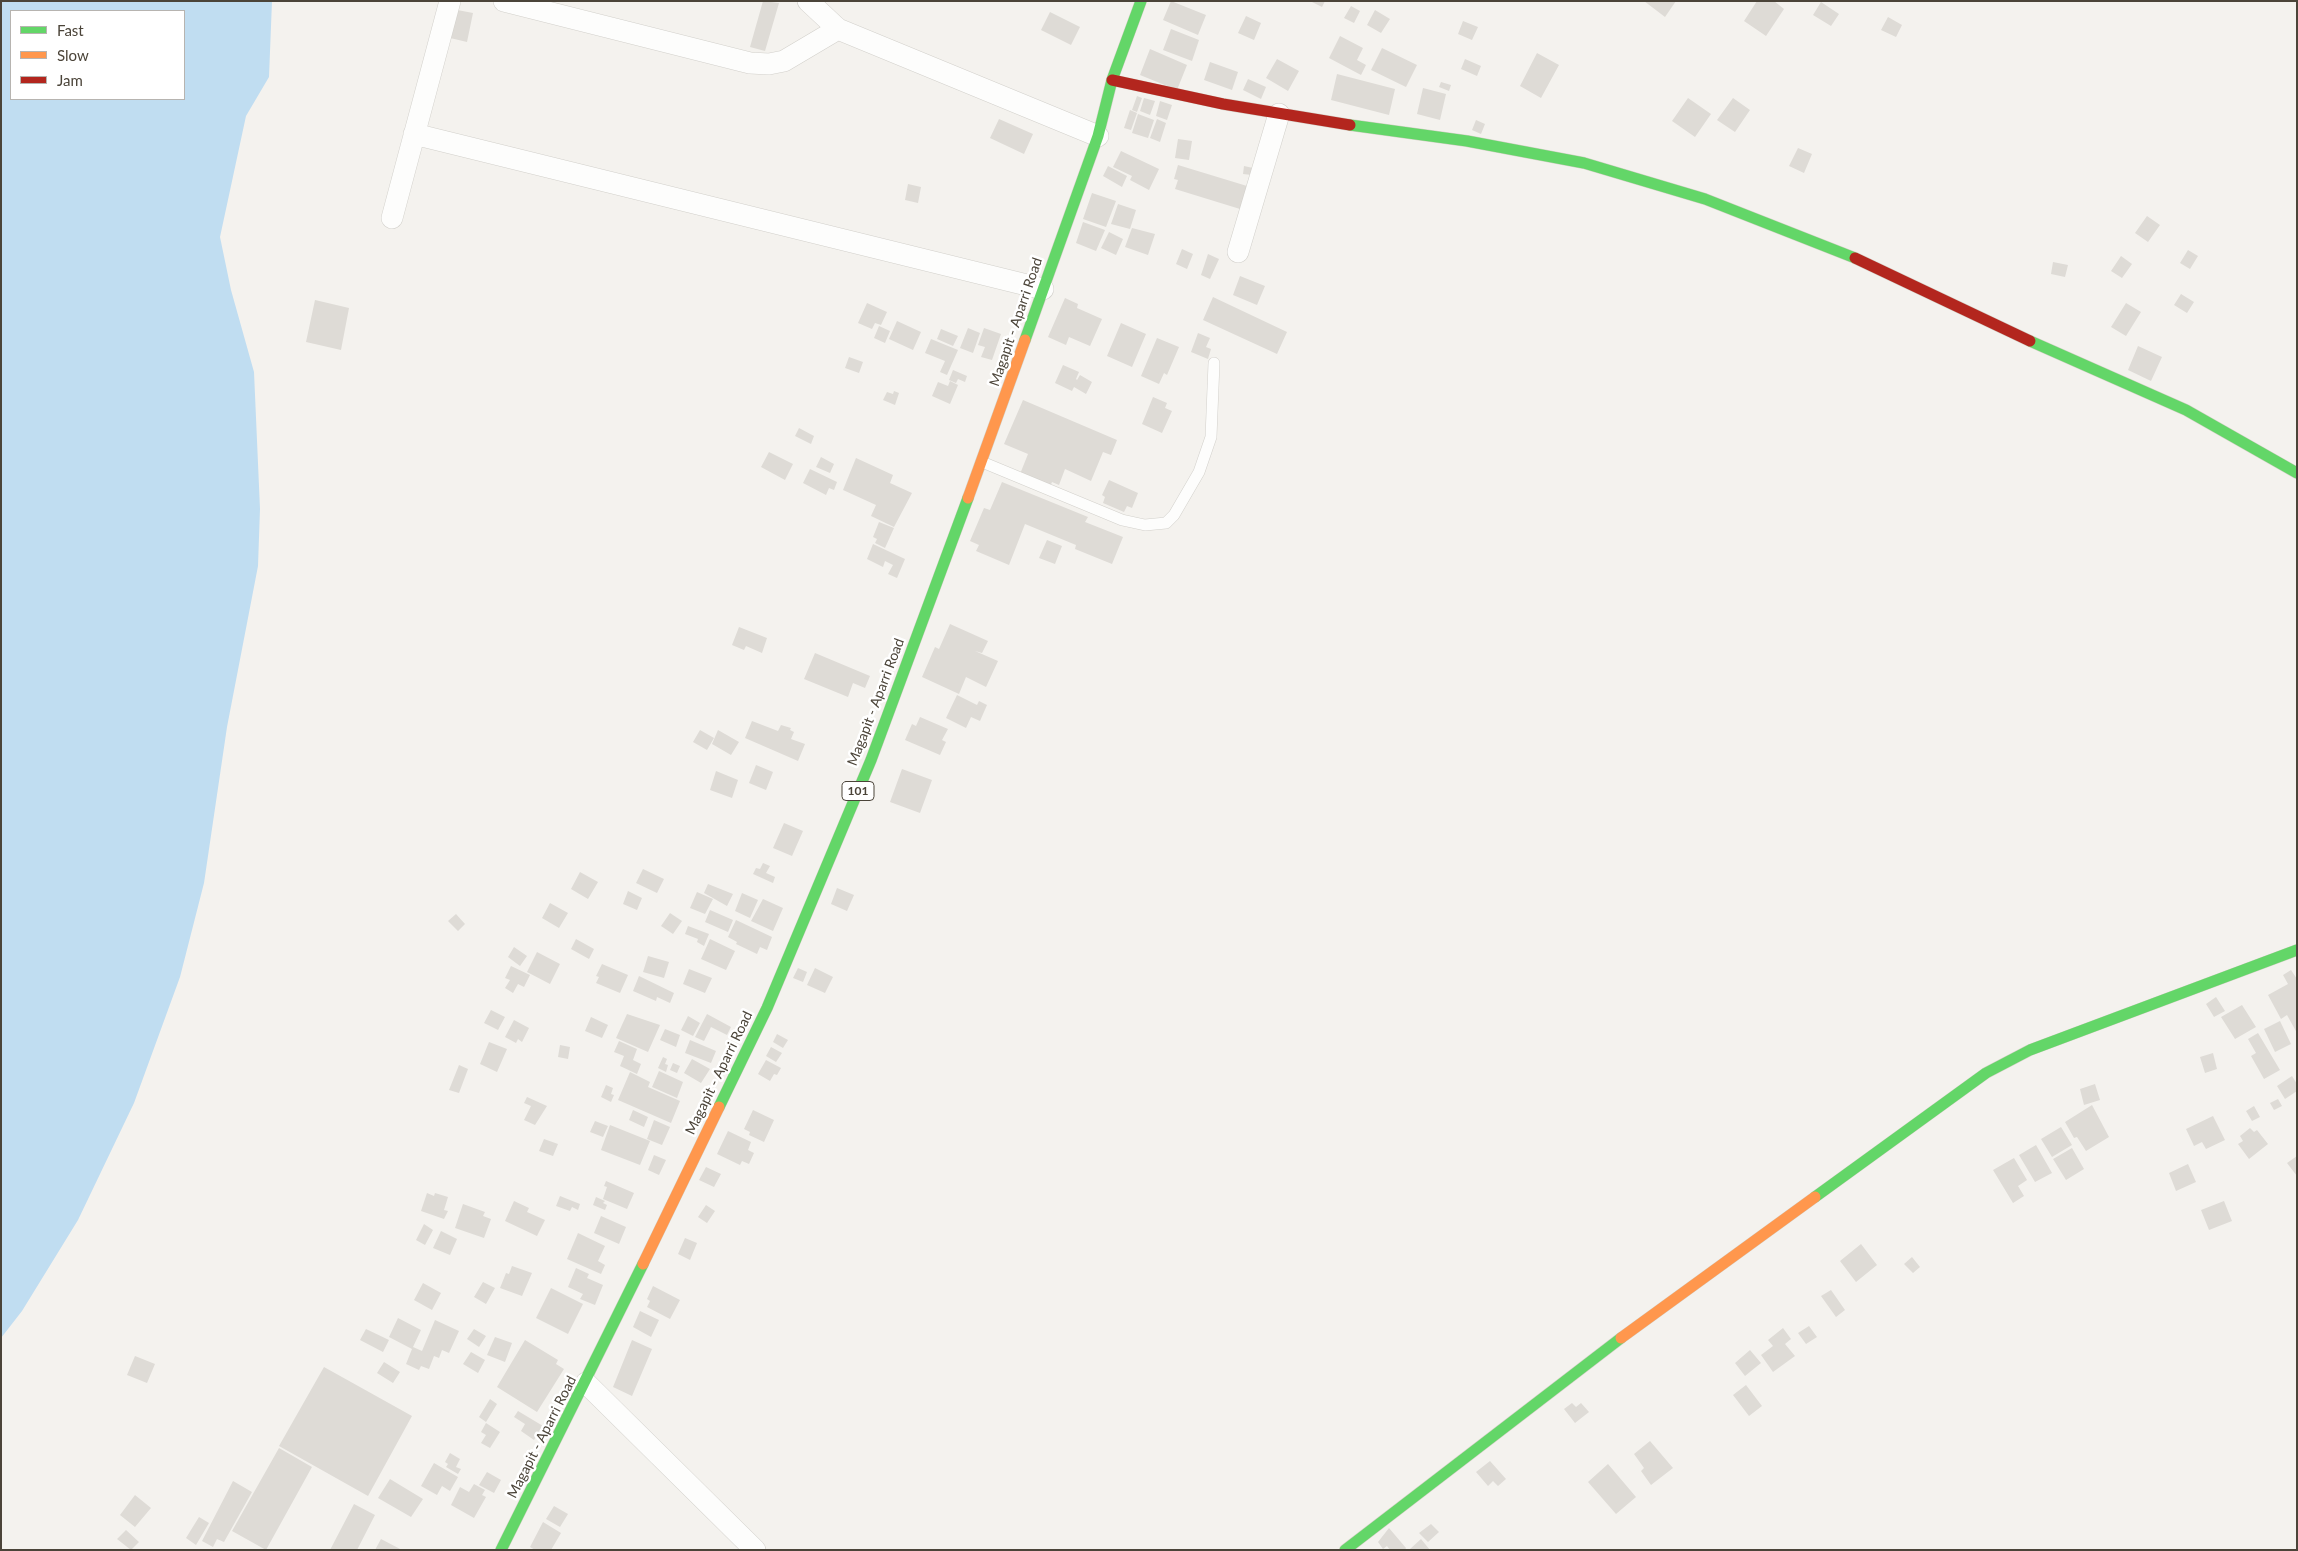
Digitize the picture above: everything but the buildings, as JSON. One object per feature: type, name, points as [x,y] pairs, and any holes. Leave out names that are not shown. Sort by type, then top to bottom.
[{"type":"street","points":[[392,218],[450,1]]},
{"type":"street","points":[[504,1],[750,63],[769,64],[784,61],[838,29]]},
{"type":"street","points":[[808,1],[838,29],[1098,136]]},
{"type":"street","name":"Magapit - Aparri Road","points":[[501,1550],[586,1383],[767,1008],[871,760],[1044,289],[1098,136],[1112,80],[1141,1]]},
{"type":"street","points":[[1112,80],[1279,114],[1467,141],[1584,163],[1705,199],[1857,259],[2055,353],[2186,410],[2250,445],[2297,474]]},
{"type":"street","points":[[1238,252],[1279,114]]},
{"type":"street","points":[[414,134],[1044,289]]},
{"type":"street","points":[[1345,1550],[1635,1328],[1986,1073],[2030,1050],[2082,1029],[2297,950]]},
{"type":"street","points":[[586,1383],[755,1550]]},
{"type":"lane","points":[[982,462],[1122,520],[1144,526],[1166,523],[1174,515],[1199,472],[1211,436],[1214,363]]},
{"type":"water","points":[[1,1],[272,1],[269,77],[246,116],[220,237],[231,290],[254,372],[260,509],[258,566],[227,727],[204,883],[180,977],[134,1103],[78,1220],[22,1311],[1,1338]]},
{"type":"traffic: fast","points":[[1025,340],[1098,136],[1112,80],[1141,1]]},
{"type":"traffic: fast","points":[[1350,125],[1467,141],[1584,163],[1705,199],[1855,258]]},
{"type":"traffic: fast","points":[[2030,341],[2186,410],[2297,473]]},
{"type":"traffic: fast","points":[[719,1107],[767,1008],[871,760],[968,498]]},
{"type":"traffic: fast","points":[[1815,1197],[1986,1073],[2030,1050],[2297,950]]},
{"type":"traffic: fast","points":[[501,1550],[643,1264]]},
{"type":"traffic: fast","points":[[1345,1550],[1621,1338]]},
{"type":"traffic: slow","points":[[968,498],[1025,340]]},
{"type":"traffic: slow","points":[[643,1264],[719,1107]]},
{"type":"traffic: slow","points":[[1621,1338],[1815,1197]]},
{"type":"traffic: jam","points":[[1112,80],[1223,104],[1350,125]]},
{"type":"traffic: jam","points":[[1855,258],[2030,341]]}]
